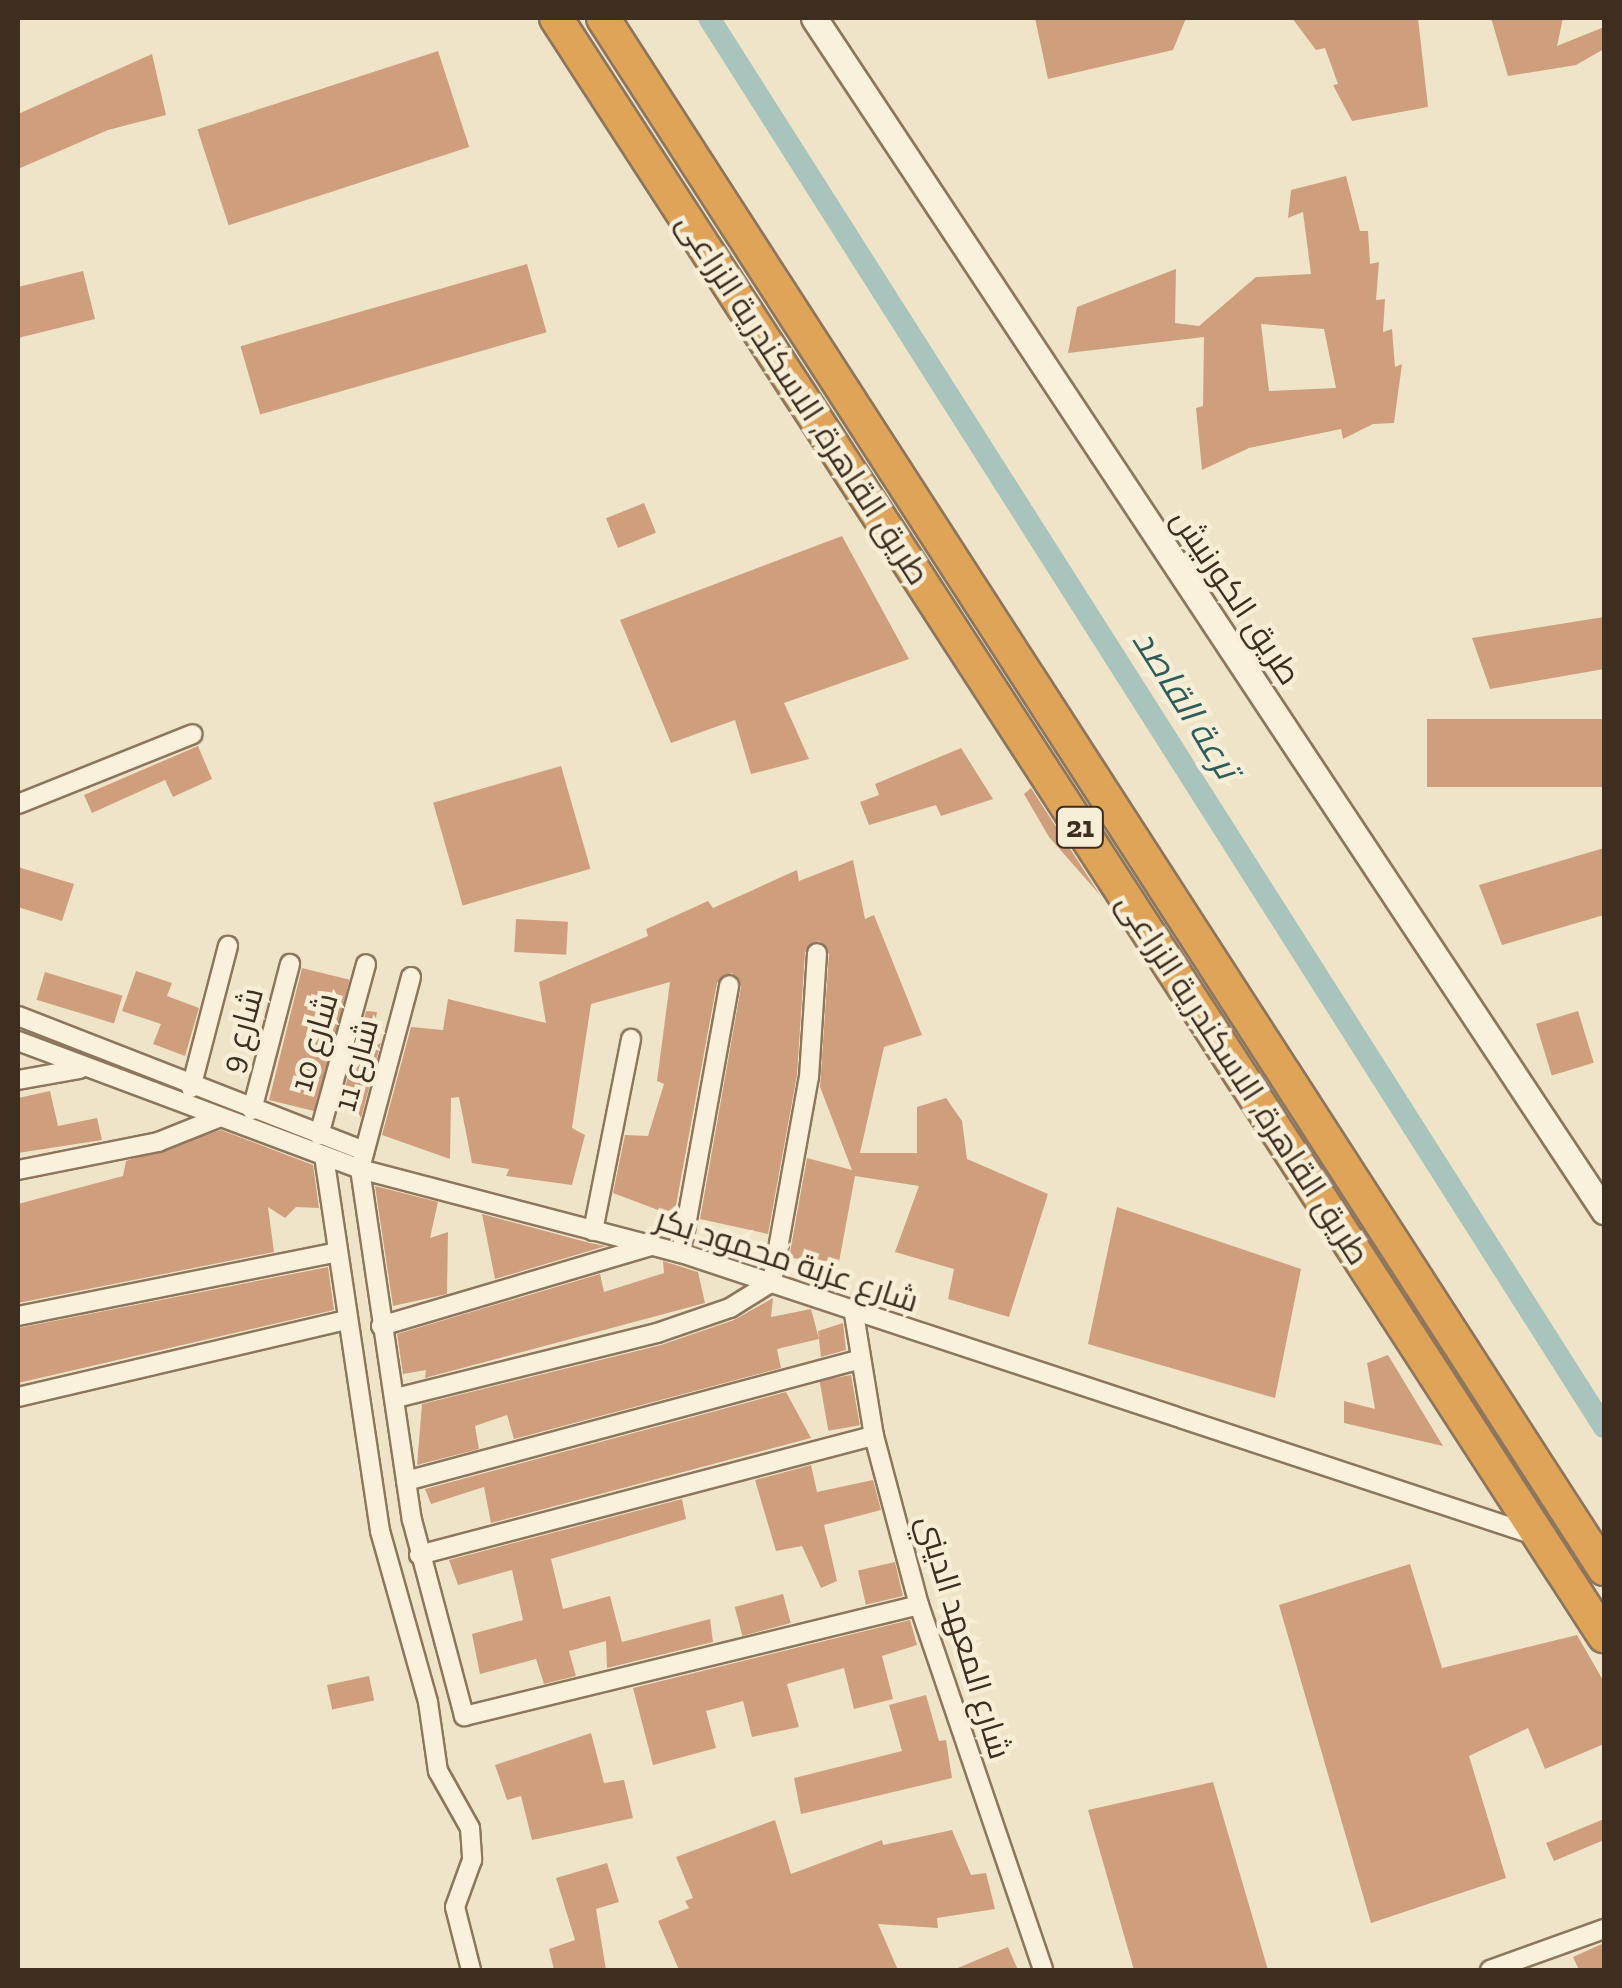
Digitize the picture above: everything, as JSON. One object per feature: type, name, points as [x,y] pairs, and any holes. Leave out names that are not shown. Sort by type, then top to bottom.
[{"type":"highway","name":"طريق القاهرة, الاسكندرية الزراعى","points":[[556,18],[1604,1636]]},
{"type":"highway","name":"طريق القاهرة, الاسكندرية الزراعى","points":[[603,18],[1604,1569]]},
{"type":"highway","points":[[596,80],[630,58]]},
{"type":"highway","points":[[687,221],[722,198]]},
{"type":"street","name":"طريق الكورنيش","points":[[814,18],[1604,1212]]},
{"type":"street","points":[[18,804],[193,734]]},
{"type":"street","points":[[192,1088],[228,946]]},
{"type":"street","points":[[396,1398],[657,1334],[730,1308],[772,1282],[809,1077],[817,954]]},
{"type":"street","name":"شارع 9","points":[[252,1110],[290,964]]},
{"type":"street","name":"شارع 10","points":[[319,1135],[366,964]]},
{"type":"street","name":"شارع 11","points":[[362,1160],[411,978]]},
{"type":"street","points":[[681,1254],[729,984]]},
{"type":"street","name":"شارع عزبة محمود بكر","points":[[18,1016],[319,1135],[362,1160]]},
{"type":"street","points":[[593,1230],[631,1039]]},
{"type":"street","name":"شارع عزبة محمود بكر","points":[[18,1041],[80,1069],[324,1156],[362,1160],[772,1282],[854,1314],[1539,1536]]},
{"type":"street","points":[[18,1080],[80,1069]]},
{"type":"street","points":[[18,1170],[158,1142],[218,1118]]},
{"type":"street","points":[[324,1156],[380,1531],[428,1702],[438,1771],[470,1828],[472,1860],[455,1907],[471,1970]]},
{"type":"street","points":[[362,1160],[381,1326],[396,1398],[406,1481],[420,1555],[460,1711],[470,1718],[918,1605]]},
{"type":"street","points":[[381,1326],[652,1246]]},
{"type":"street","points":[[18,1316],[338,1252]]},
{"type":"street","name":"شارع المعهد الديني","points":[[854,1314],[874,1436],[918,1605],[1044,1970]]},
{"type":"street","points":[[18,1397],[346,1320]]},
{"type":"street","points":[[406,1481],[859,1360]]},
{"type":"street","points":[[420,1555],[874,1436]]},
{"type":"street","points":[[1490,1970],[1604,1930]]},
{"type":"building","points":[[1035,18],[1186,18],[1173,50],[1048,79]]},
{"type":"building","points":[[1292,18],[1418,18],[1428,107],[1352,121],[1333,85],[1338,84],[1325,48],[1316,50]]},
{"type":"building","points":[[1491,18],[1563,18],[1557,46],[1604,27],[1604,49],[1576,65],[1508,76]]},
{"type":"building","points":[[438,51],[469,147],[229,225],[197,129]]},
{"type":"building","points":[[152,54],[166,115],[108,130],[18,169],[18,114]]},
{"type":"building","points":[[1346,176],[1360,231],[1368,231],[1370,264],[1379,262],[1376,300],[1385,299],[1383,332],[1392,329],[1395,367],[1402,364],[1394,423],[1373,424],[1343,439],[1341,429],[1249,448],[1202,470],[1196,408],[1203,406],[1204,337],[1068,353],[1077,307],[1176,269],[1175,323],[1199,326],[1256,277],[1311,274],[1303,212],[1288,218],[1291,190]],"holes":[[[1261,324],[1324,329],[1336,388],[1269,391]]]},
{"type":"building","points":[[527,264],[547,332],[260,414],[241,346]]},
{"type":"building","points":[[83,271],[95,319],[18,338],[18,287]]},
{"type":"building","points":[[644,503],[656,533],[618,548],[606,518]]},
{"type":"building","points":[[842,536],[909,659],[784,703],[809,759],[751,774],[735,720],[671,743],[620,620]]},
{"type":"building","points":[[1604,617],[1604,669],[1490,689],[1472,638]]},
{"type":"building","points":[[1427,719],[1604,719],[1604,787],[1427,787]]},
{"type":"building","points":[[198,746],[212,779],[173,797],[165,780],[92,813],[84,795]]},
{"type":"building","points":[[961,748],[993,799],[941,816],[936,805],[869,825],[860,802],[879,795],[875,784]]},
{"type":"building","points":[[561,766],[590,869],[463,906],[433,803]]},
{"type":"building","points":[[1031,788],[1100,895],[1049,837],[1024,794]]},
{"type":"building","points":[[1604,848],[1604,915],[1502,945],[1479,885]]},
{"type":"building","points":[[853,860],[865,919],[874,915],[922,1035],[884,1047],[860,1153],[917,1153],[917,1107],[946,1098],[962,1121],[967,1159],[1048,1194],[1009,1317],[948,1299],[954,1269],[895,1252],[919,1186],[855,1176],[839,1262],[789,1258],[807,1158],[852,1170],[820,1087],[829,954],[819,941],[805,952],[797,1075],[768,1234],[700,1219],[741,987],[732,973],[717,983],[674,1216],[613,1193],[625,1135],[648,1136],[664,1084],[657,1081],[670,982],[591,1004],[572,1128],[585,1135],[572,1185],[506,1176],[509,1169],[472,1163],[459,1097],[451,1098],[450,1159],[382,1135],[411,1027],[443,1030],[448,999],[546,1023],[539,982],[648,936],[646,929],[708,901],[713,908],[797,870],[799,881]]},
{"type":"building","points":[[18,867],[74,884],[62,921],[18,907]]},
{"type":"building","points":[[516,919],[568,922],[566,955],[514,952]]},
{"type":"building","points":[[302,968],[350,980],[317,1112],[269,1100]]},
{"type":"building","points":[[136,971],[172,983],[167,996],[199,1008],[185,1056],[153,1044],[161,1024],[122,1011]]},
{"type":"building","points":[[45,972],[122,996],[114,1023],[37,1000]]},
{"type":"building","points":[[366,1011],[377,1012],[371,1048],[381,1043],[361,1118],[345,1087]]},
{"type":"building","points":[[1578,1011],[1594,1063],[1552,1076],[1536,1024]]},
{"type":"building","points":[[50,1091],[58,1126],[97,1118],[102,1140],[18,1153],[18,1098]]},
{"type":"building","points":[[221,1130],[313,1165],[319,1208],[296,1207],[285,1218],[268,1207],[274,1252],[18,1303],[18,1204],[123,1176],[126,1161]]},
{"type":"building","points":[[375,1186],[438,1202],[430,1238],[448,1232],[447,1294],[393,1306]]},
{"type":"building","points":[[1117,1207],[1301,1269],[1275,1398],[1088,1344]]},
{"type":"building","points":[[482,1214],[590,1243],[606,1246],[495,1279]]},
{"type":"building","points":[[663,1261],[698,1272],[705,1303],[425,1378],[426,1370],[403,1374],[397,1334],[600,1274],[604,1292],[664,1273]]},
{"type":"building","points":[[328,1267],[334,1310],[18,1383],[18,1328]]},
{"type":"building","points":[[773,1298],[771,1317],[811,1309],[819,1339],[777,1349],[781,1368],[514,1439],[507,1415],[475,1426],[479,1449],[417,1465],[422,1404],[661,1345],[734,1320]]},
{"type":"building","points":[[843,1323],[846,1350],[821,1357],[818,1331]]},
{"type":"building","points":[[1388,1355],[1443,1446],[1344,1423],[1344,1401],[1375,1409],[1367,1363]]},
{"type":"building","points":[[851,1375],[860,1425],[828,1431],[819,1381]]},
{"type":"building","points":[[786,1392],[811,1438],[491,1523],[484,1487],[431,1504],[425,1489]]},
{"type":"building","points":[[811,1465],[817,1492],[873,1480],[881,1510],[824,1525],[837,1581],[821,1588],[802,1546],[776,1551],[755,1480]]},
{"type":"building","points":[[682,1499],[686,1519],[551,1559],[563,1609],[610,1596],[622,1642],[710,1619],[713,1642],[607,1668],[606,1641],[569,1651],[576,1676],[544,1684],[536,1659],[480,1674],[472,1634],[523,1620],[512,1570],[458,1585],[449,1560]]},
{"type":"building","points":[[895,1562],[903,1596],[866,1605],[858,1571]]},
{"type":"building","points":[[1410,1564],[1442,1668],[1577,1635],[1604,1682],[1604,1744],[1545,1769],[1528,1728],[1469,1756],[1506,1878],[1371,1923],[1279,1605]]},
{"type":"building","points":[[783,1594],[791,1623],[742,1636],[735,1607]]},
{"type":"building","points":[[910,1620],[917,1645],[882,1656],[893,1699],[854,1709],[844,1668],[787,1684],[799,1727],[752,1737],[743,1701],[706,1711],[716,1748],[653,1765],[633,1688]]},
{"type":"building","points":[[369,1676],[374,1700],[332,1709],[327,1685]]},
{"type":"building","points":[[926,1695],[939,1741],[946,1740],[952,1778],[801,1814],[794,1778],[902,1751],[889,1705]]},
{"type":"building","points":[[591,1733],[604,1783],[624,1780],[633,1818],[532,1840],[521,1796],[507,1800],[495,1765]]},
{"type":"building","points":[[1213,1782],[1268,1970],[1134,1970],[1088,1810]]},
{"type":"building","points":[[1604,1819],[1604,1840],[1554,1861],[1546,1843]]},
{"type":"building","points":[[775,1820],[791,1874],[882,1840],[883,1845],[952,1830],[971,1875],[986,1873],[995,1909],[937,1918],[938,1928],[878,1924],[898,1970],[679,1970],[658,1921],[689,1908],[685,1901],[693,1898],[676,1857]]},
{"type":"building","points":[[607,1863],[619,1902],[596,1909],[606,1970],[554,1970],[549,1949],[575,1940],[556,1878]]},
{"type":"building","points":[[1604,1943],[1604,1970],[1579,1970],[1573,1957]]},
{"type":"building","points":[[1008,1947],[1018,1970],[953,1970]]},
{"type":"waterway","name":"ترعة القاصد","points":[[709,18],[1604,1427]]}]
